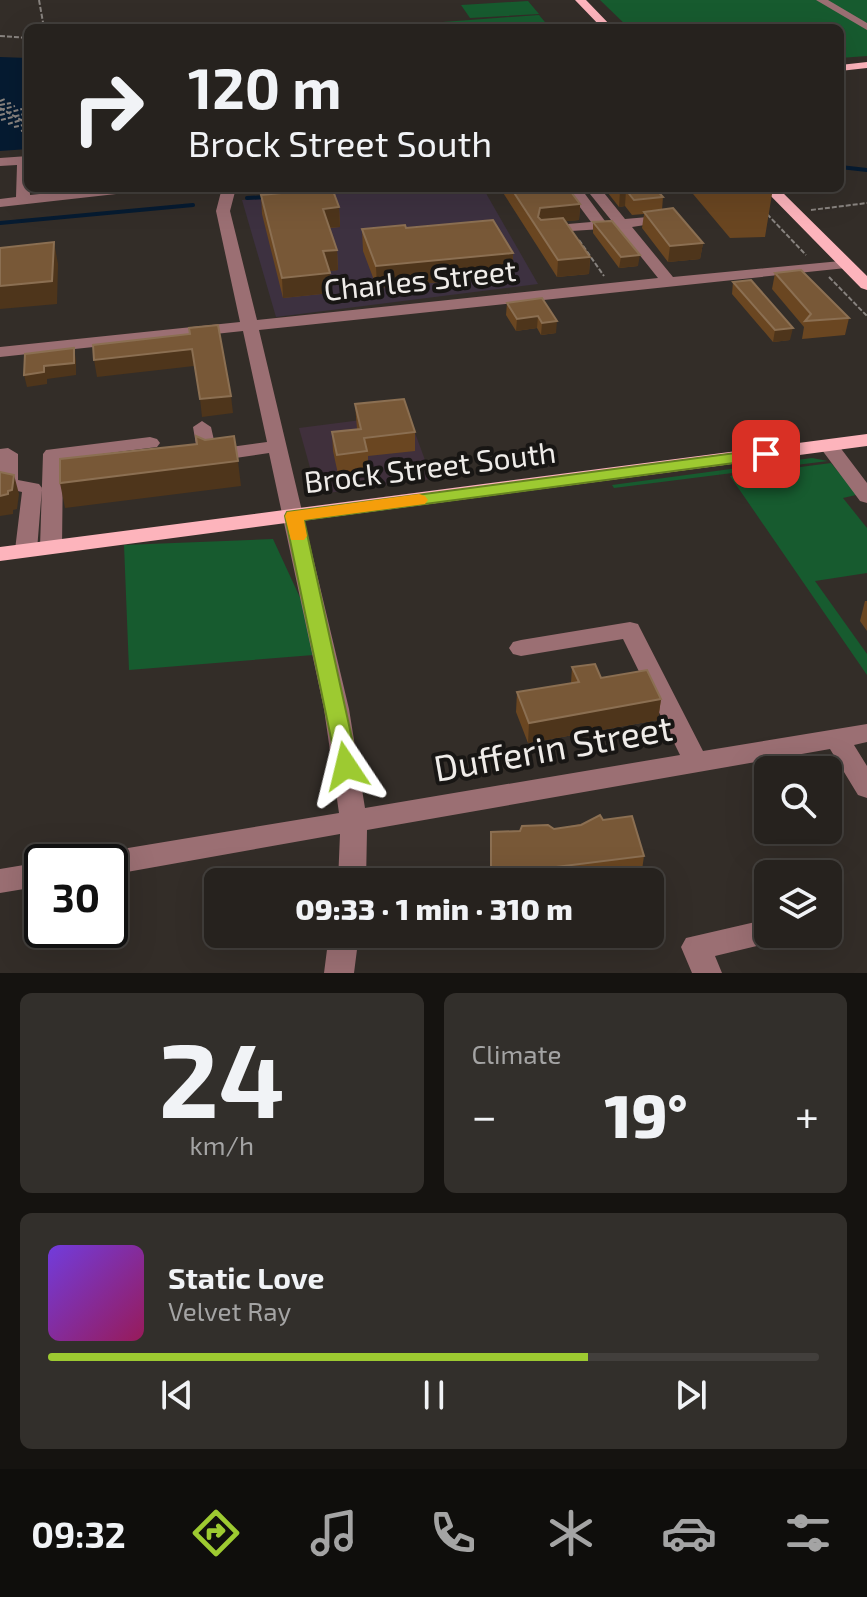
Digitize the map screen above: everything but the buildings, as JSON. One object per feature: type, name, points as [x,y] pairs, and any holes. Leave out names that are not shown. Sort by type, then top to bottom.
[{"type":"main road","points":[[580,0],[604,24]]},
{"type":"main road","points":[[844,68],[867,65]]},
{"type":"main road","points":[[774,192],[867,285]]},
{"type":"main road","name":"Brock Street South","points":[[0,554],[867,440]]},
{"type":"street","points":[[821,0],[867,27]]},
{"type":"street","points":[[837,9],[841,16],[867,34]]},
{"type":"street","points":[[0,162],[24,160]]},
{"type":"street","points":[[23,201],[24,187]]},
{"type":"street","points":[[0,203],[71,192]]},
{"type":"street","points":[[228,192],[223,211],[294,516],[342,741],[352,821],[352,868]]},
{"type":"street","points":[[576,192],[601,226]]},
{"type":"street","points":[[596,192],[669,283]]},
{"type":"street","points":[[545,230],[666,218]]},
{"type":"street","name":"Charles Street","points":[[0,352],[669,283],[751,280],[846,263]]},
{"type":"street","points":[[202,427],[208,456],[278,446]]},
{"type":"street","points":[[51,547],[53,454],[150,443]]},
{"type":"street","points":[[829,446],[859,477],[867,497]]},
{"type":"street","points":[[0,455],[8,454],[8,484],[32,488],[26,550]]},
{"type":"street","points":[[521,648],[630,630],[696,762]]},
{"type":"street","name":"Dufferin Street","points":[[128,860],[867,733]]},
{"type":"street","points":[[837,739],[867,788]]},
{"type":"street","points":[[0,881],[24,877]]},
{"type":"street","points":[[707,973],[696,947],[754,935]]},
{"type":"street","points":[[339,973],[342,948]]},
{"type":"path","points":[[39,0],[43,24]]},
{"type":"path","points":[[0,36],[24,38]]},
{"type":"path","points":[[0,101],[5,99]]},
{"type":"path","points":[[1,108],[11,103]]},
{"type":"path","points":[[1,108],[15,106]]},
{"type":"path","points":[[1,108],[24,122]]},
{"type":"path","points":[[0,115],[22,109]]},
{"type":"path","points":[[1,120],[24,114]]},
{"type":"path","points":[[8,124],[24,119]]},
{"type":"path","points":[[14,127],[24,125]]},
{"type":"path","points":[[794,212],[867,203]]},
{"type":"path","points":[[764,211],[809,258]]},
{"type":"path","points":[[571,228],[606,280]]},
{"type":"path","points":[[825,273],[867,316]]},
{"type":"shaded area","points":[[341,192],[485,192],[538,284],[276,317],[242,200]]},
{"type":"shaded area","points":[[408,414],[432,479],[328,493],[316,489],[299,428]]},
{"type":"green space","points":[[600,0],[867,0],[867,56],[844,58],[844,24],[625,24]]},
{"type":"green space","points":[[528,1],[539,14],[470,18],[461,5]]},
{"type":"green space","points":[[539,15],[547,24],[416,24]]},
{"type":"green space","points":[[812,458],[828,461],[614,488],[612,485]]},
{"type":"green space","points":[[831,463],[855,492],[856,495],[843,498],[867,528],[867,573],[815,581],[867,654],[867,675],[730,476]]},
{"type":"green space","points":[[273,539],[326,654],[129,670],[124,545]]},
{"type":"water","points":[[0,57],[24,58],[24,149],[0,151]]},
{"type":"waterway","points":[[844,167],[867,170]]},
{"type":"waterway","points":[[247,198],[266,197]]},
{"type":"waterway","points":[[0,223],[193,205]]},
{"type":"slow traffic","points":[[298,536],[294,516],[419,500]]},
{"type":"route","points":[[346,766],[294,516],[766,454]]}]
